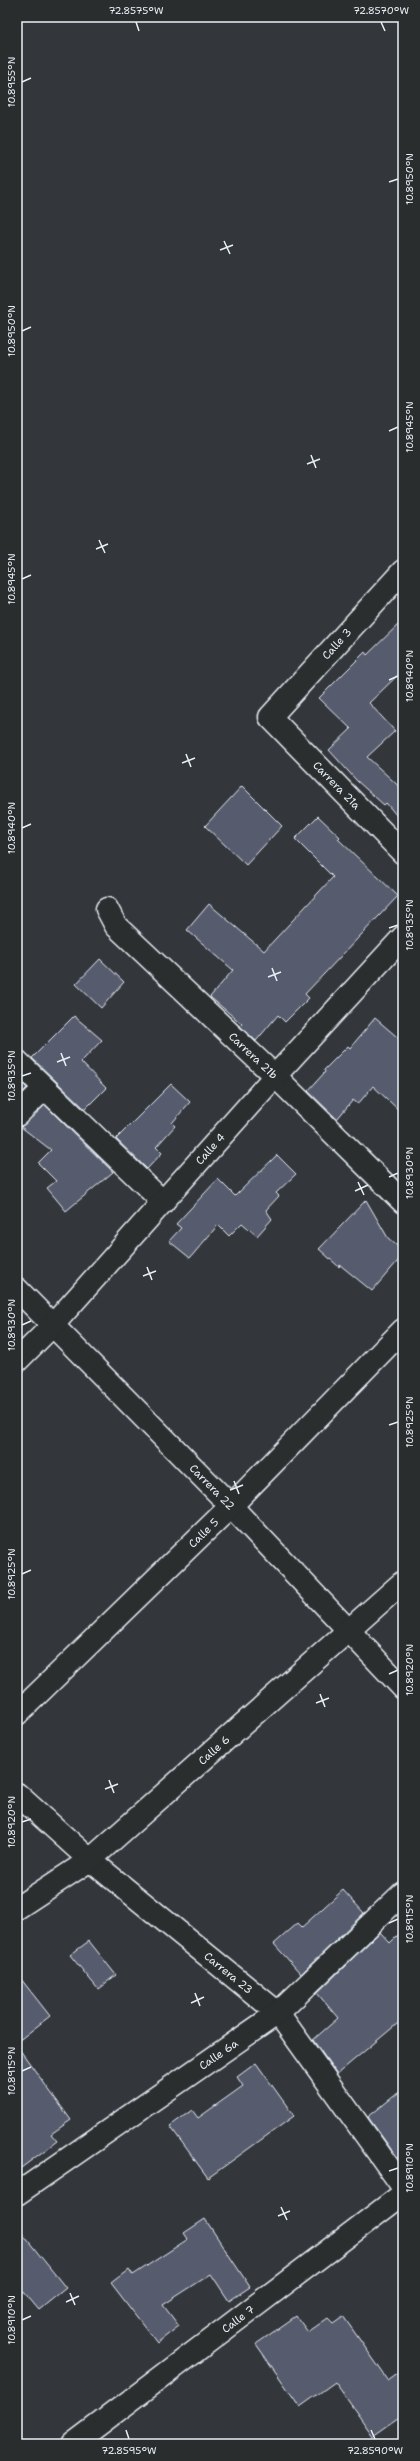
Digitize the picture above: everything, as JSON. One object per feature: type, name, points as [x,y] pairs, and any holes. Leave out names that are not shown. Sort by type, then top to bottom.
[{"type":"street","name":"Calle 3","points":[[270,717],[403,571]]},
{"type":"street","name":"Carrera 21a","points":[[270,717],[403,853]]},
{"type":"street","name":"Carrera 21b","points":[[107,908],[116,926],[275,1076],[403,1202]]},
{"type":"street","name":"Calle 4","points":[[17,1361],[52,1326],[275,1076],[403,937]]},
{"type":"street","points":[[17,1061],[44,1089],[163,1202]]},
{"type":"street","points":[[17,1115],[44,1089]]},
{"type":"street","name":"Carrera 22","points":[[17,1289],[231,1506],[403,1688]]},
{"type":"street","name":"Calle 5","points":[[17,1714],[231,1506],[403,1330]]},
{"type":"street","name":"Calle 6","points":[[17,1908],[90,1860],[403,1582]]},
{"type":"street","name":"Carrera 23","points":[[17,1794],[90,1860],[278,2013],[403,2187]]},
{"type":"street","name":"Calle 6a","points":[[17,2194],[278,2013],[403,1893]]},
{"type":"street","name":"Calle 7","points":[[73,2444],[403,2194]]},
{"type":"building","points":[[403,620],[403,670],[369,703],[395,731],[367,757],[403,790],[403,823],[386,803],[384,805],[357,781],[329,750],[351,729],[319,698],[365,652],[367,655]]},
{"type":"building","points":[[242,786],[282,826],[246,865],[205,826]]},
{"type":"building","points":[[318,816],[340,837],[338,839],[398,896],[305,994],[309,998],[285,1022],[278,1015],[256,1041],[240,1026],[242,1024],[210,997],[233,970],[187,930],[209,904],[264,951],[333,877],[295,839]]},
{"type":"building","points":[[100,959],[124,982],[101,1008],[76,984]]},
{"type":"building","points":[[74,1016],[102,1040],[81,1062],[106,1088],[85,1109],[32,1058]]},
{"type":"building","points":[[375,1018],[403,1042],[403,1114],[373,1086],[358,1104],[353,1100],[337,1119],[308,1091],[325,1072],[324,1070],[348,1046],[350,1048]]},
{"type":"building","points":[[17,1078],[27,1088],[17,1098]]},
{"type":"building","points":[[171,1084],[190,1102],[172,1123],[175,1126],[156,1147],[162,1153],[147,1169],[116,1139]]},
{"type":"building","points":[[45,1105],[113,1172],[66,1211],[47,1188],[56,1181],[38,1163],[51,1150],[21,1127]]},
{"type":"building","points":[[277,1155],[296,1174],[276,1193],[279,1196],[266,1210],[272,1219],[257,1236],[242,1223],[229,1236],[218,1225],[190,1258],[169,1241],[181,1228],[176,1224],[218,1179],[235,1196]]},
{"type":"building","points":[[366,1200],[388,1238],[403,1251],[403,1255],[372,1291],[340,1265],[339,1267],[319,1249]]},
{"type":"building","points":[[343,1890],[364,1913],[301,1974],[274,1944],[298,1923],[302,1927]]},
{"type":"building","points":[[403,1930],[403,2019],[337,2074],[313,2040],[338,2018],[317,1993],[380,1932],[390,1943]]},
{"type":"building","points":[[89,1941],[116,1975],[98,1989],[70,1955]]},
{"type":"building","points":[[17,1974],[50,2016],[17,2042]]},
{"type":"building","points":[[17,2046],[71,2120],[51,2134],[57,2141],[17,2171]]},
{"type":"building","points":[[256,2063],[294,2116],[208,2178],[170,2126],[192,2110],[198,2118],[243,2086],[237,2077]]},
{"type":"building","points":[[403,2089],[403,2166],[368,2117]]},
{"type":"building","points":[[205,2219],[250,2287],[229,2301],[211,2274],[163,2305],[179,2326],[157,2343],[111,2283],[129,2269],[133,2275],[188,2239],[184,2233]]},
{"type":"building","points":[[17,2227],[66,2288],[39,2310],[17,2284]]},
{"type":"building","points":[[296,2316],[308,2332],[328,2318],[333,2323],[343,2316],[388,2380],[403,2369],[403,2415],[373,2436],[335,2382],[300,2407],[256,2344]]}]
